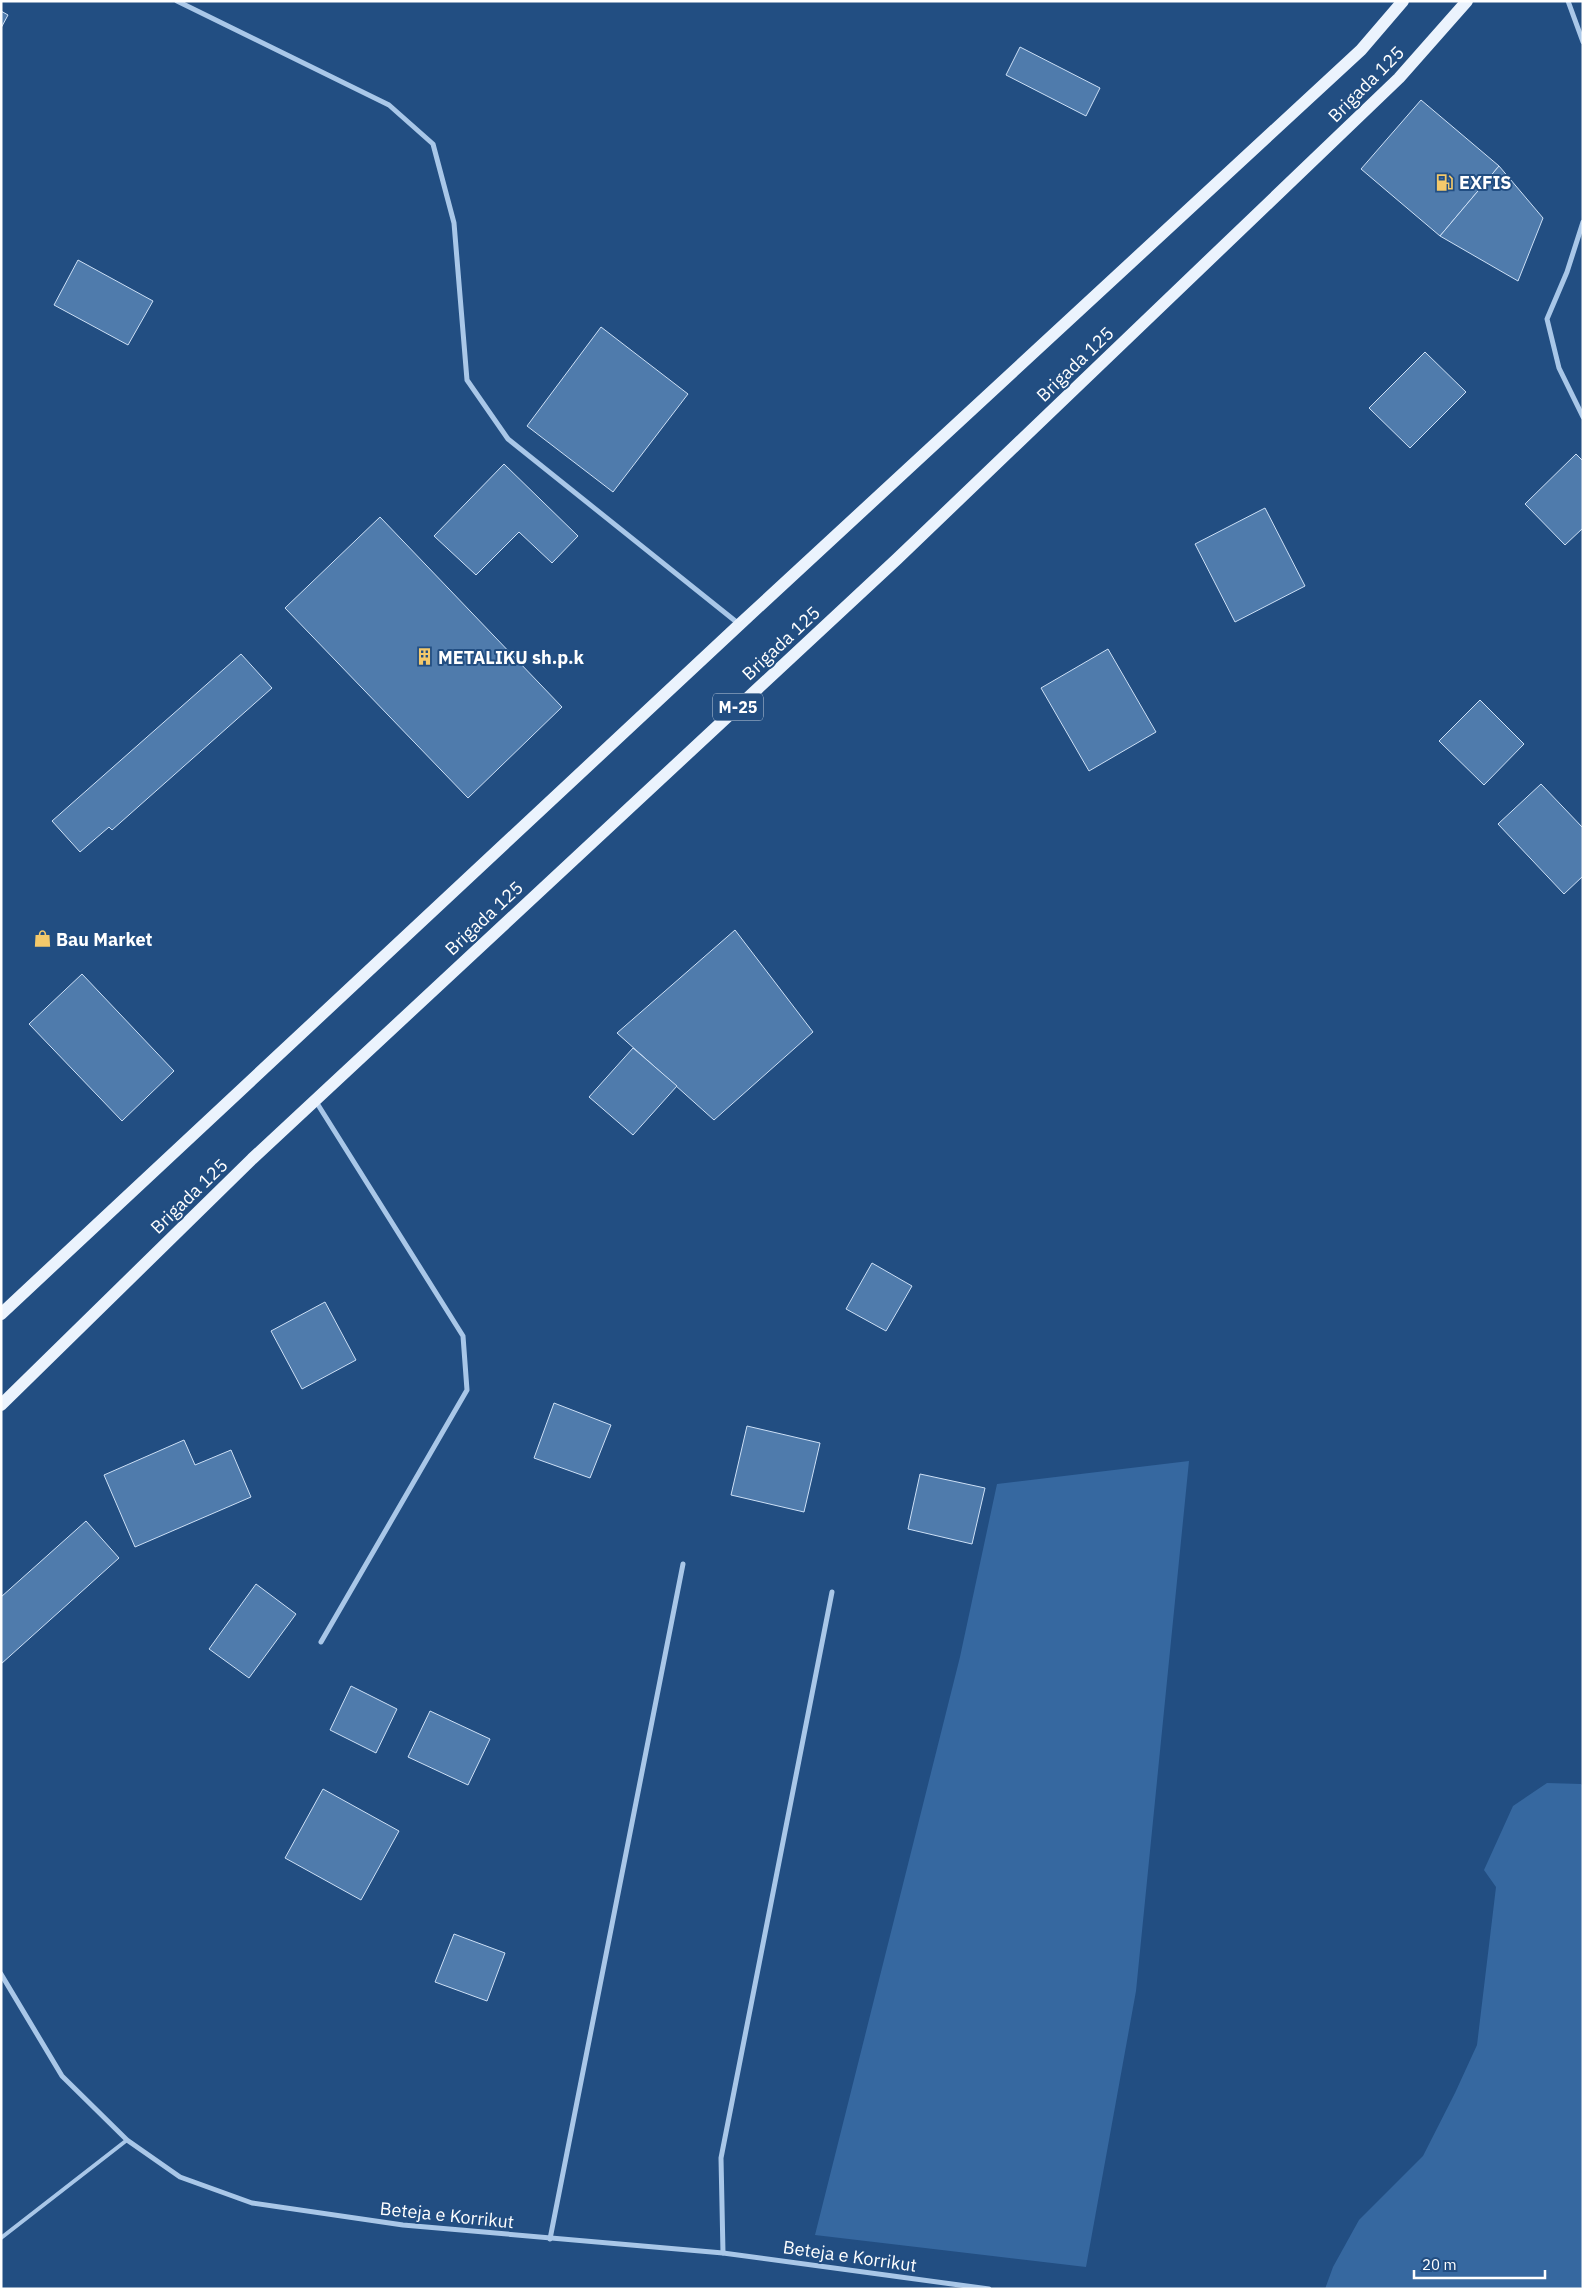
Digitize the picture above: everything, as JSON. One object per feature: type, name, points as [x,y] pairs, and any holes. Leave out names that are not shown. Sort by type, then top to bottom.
[{"type":"main road","name":"Brigada 125","points":[[1,1314],[739,625],[1361,50],[1403,1]]},
{"type":"main road","name":"Brigada 125","points":[[1,1405],[315,1100],[904,552],[1399,78],[1467,1]]},
{"type":"street","points":[[177,1],[389,106],[433,144],[454,223],[467,380],[508,439],[739,625]]},
{"type":"street","points":[[1568,1],[1583,42]]},
{"type":"street","points":[[1583,222],[1567,272],[1546,319],[1559,368],[1583,417]]},
{"type":"street","points":[[315,1100],[463,1336],[467,1390],[321,1642]]},
{"type":"street","points":[[550,2239],[683,1564]]},
{"type":"street","points":[[723,2253],[721,2158],[832,1592]]},
{"type":"street","name":"Beteja e Korrikut","points":[[1,1974],[62,2076],[127,2140],[180,2177],[252,2203],[403,2225],[723,2253],[989,2289]]},
{"type":"lane","points":[[1,2238],[127,2140]]},
{"type":"shaded area","points":[[1189,1461],[1136,1991],[1086,2267],[815,2235],[960,1657],[997,1484]]},
{"type":"shaded area","points":[[1547,1783],[1581,1784],[1583,1786],[1583,2285],[1580,2289],[1325,2289],[1333,2267],[1359,2220],[1423,2156],[1477,2045],[1496,1887],[1484,1870],[1513,1806]]},
{"type":"building","points":[[1,11],[8,15],[1,28]]},
{"type":"building","points":[[1020,47],[1100,88],[1086,116],[1006,75]]},
{"type":"building","points":[[1421,100],[1499,166],[1440,236],[1361,169]]},
{"type":"building","points":[[1499,166],[1543,218],[1518,281],[1440,236]]},
{"type":"building","points":[[78,260],[153,301],[128,345],[54,305]]},
{"type":"building","points":[[601,327],[688,394],[613,492],[527,426]]},
{"type":"building","points":[[1425,352],[1466,392],[1410,448],[1369,408]]},
{"type":"building","points":[[1576,454],[1583,461],[1583,528],[1565,545],[1525,504]]},
{"type":"building","points":[[504,464],[578,536],[552,563],[519,532],[476,575],[434,536]]},
{"type":"building","points":[[1265,508],[1305,586],[1235,622],[1195,544]]},
{"type":"building","name":"METALIKU sh.p.k","points":[[380,517],[562,707],[468,798],[285,608]]},
{"type":"building","points":[[1108,649],[1156,732],[1089,771],[1041,688]]},
{"type":"building","points":[[241,654],[272,688],[112,830],[109,827],[80,852],[52,821]]},
{"type":"building","points":[[1480,700],[1524,744],[1484,785],[1439,741]]},
{"type":"building","points":[[1541,784],[1583,828],[1583,876],[1564,894],[1498,824]]},
{"type":"building","points":[[735,930],[813,1032],[714,1120],[617,1033]]},
{"type":"building","points":[[82,974],[174,1071],[122,1121],[29,1024]]},
{"type":"building","points":[[633,1048],[677,1086],[633,1135],[589,1097]]},
{"type":"building","points":[[872,1263],[912,1286],[886,1331],[846,1309]]},
{"type":"building","points":[[325,1302],[356,1360],[302,1389],[271,1331]]},
{"type":"building","points":[[554,1403],[611,1425],[590,1478],[534,1458]]},
{"type":"building","points":[[747,1426],[820,1443],[804,1512],[731,1495]]},
{"type":"building","points":[[184,1440],[195,1465],[231,1450],[251,1497],[135,1547],[104,1475]]},
{"type":"building","points":[[920,1474],[985,1488],[972,1544],[908,1529]]},
{"type":"building","points":[[86,1521],[119,1558],[1,1664],[1,1597]]},
{"type":"building","points":[[256,1584],[296,1614],[249,1678],[209,1649]]},
{"type":"building","points":[[351,1686],[397,1709],[376,1753],[330,1730]]},
{"type":"building","points":[[430,1711],[490,1739],[468,1785],[408,1757]]},
{"type":"building","points":[[323,1789],[399,1831],[361,1900],[285,1858]]},
{"type":"building","points":[[454,1934],[505,1953],[487,2001],[435,1982]]},
{"type":"place","name":"EXFIS","points":[[1445,182]]},
{"type":"place","name":"METALIKU sh.p.k","points":[[424,657]]},
{"type":"place","name":"Bau Market","points":[[42,939]]}]
